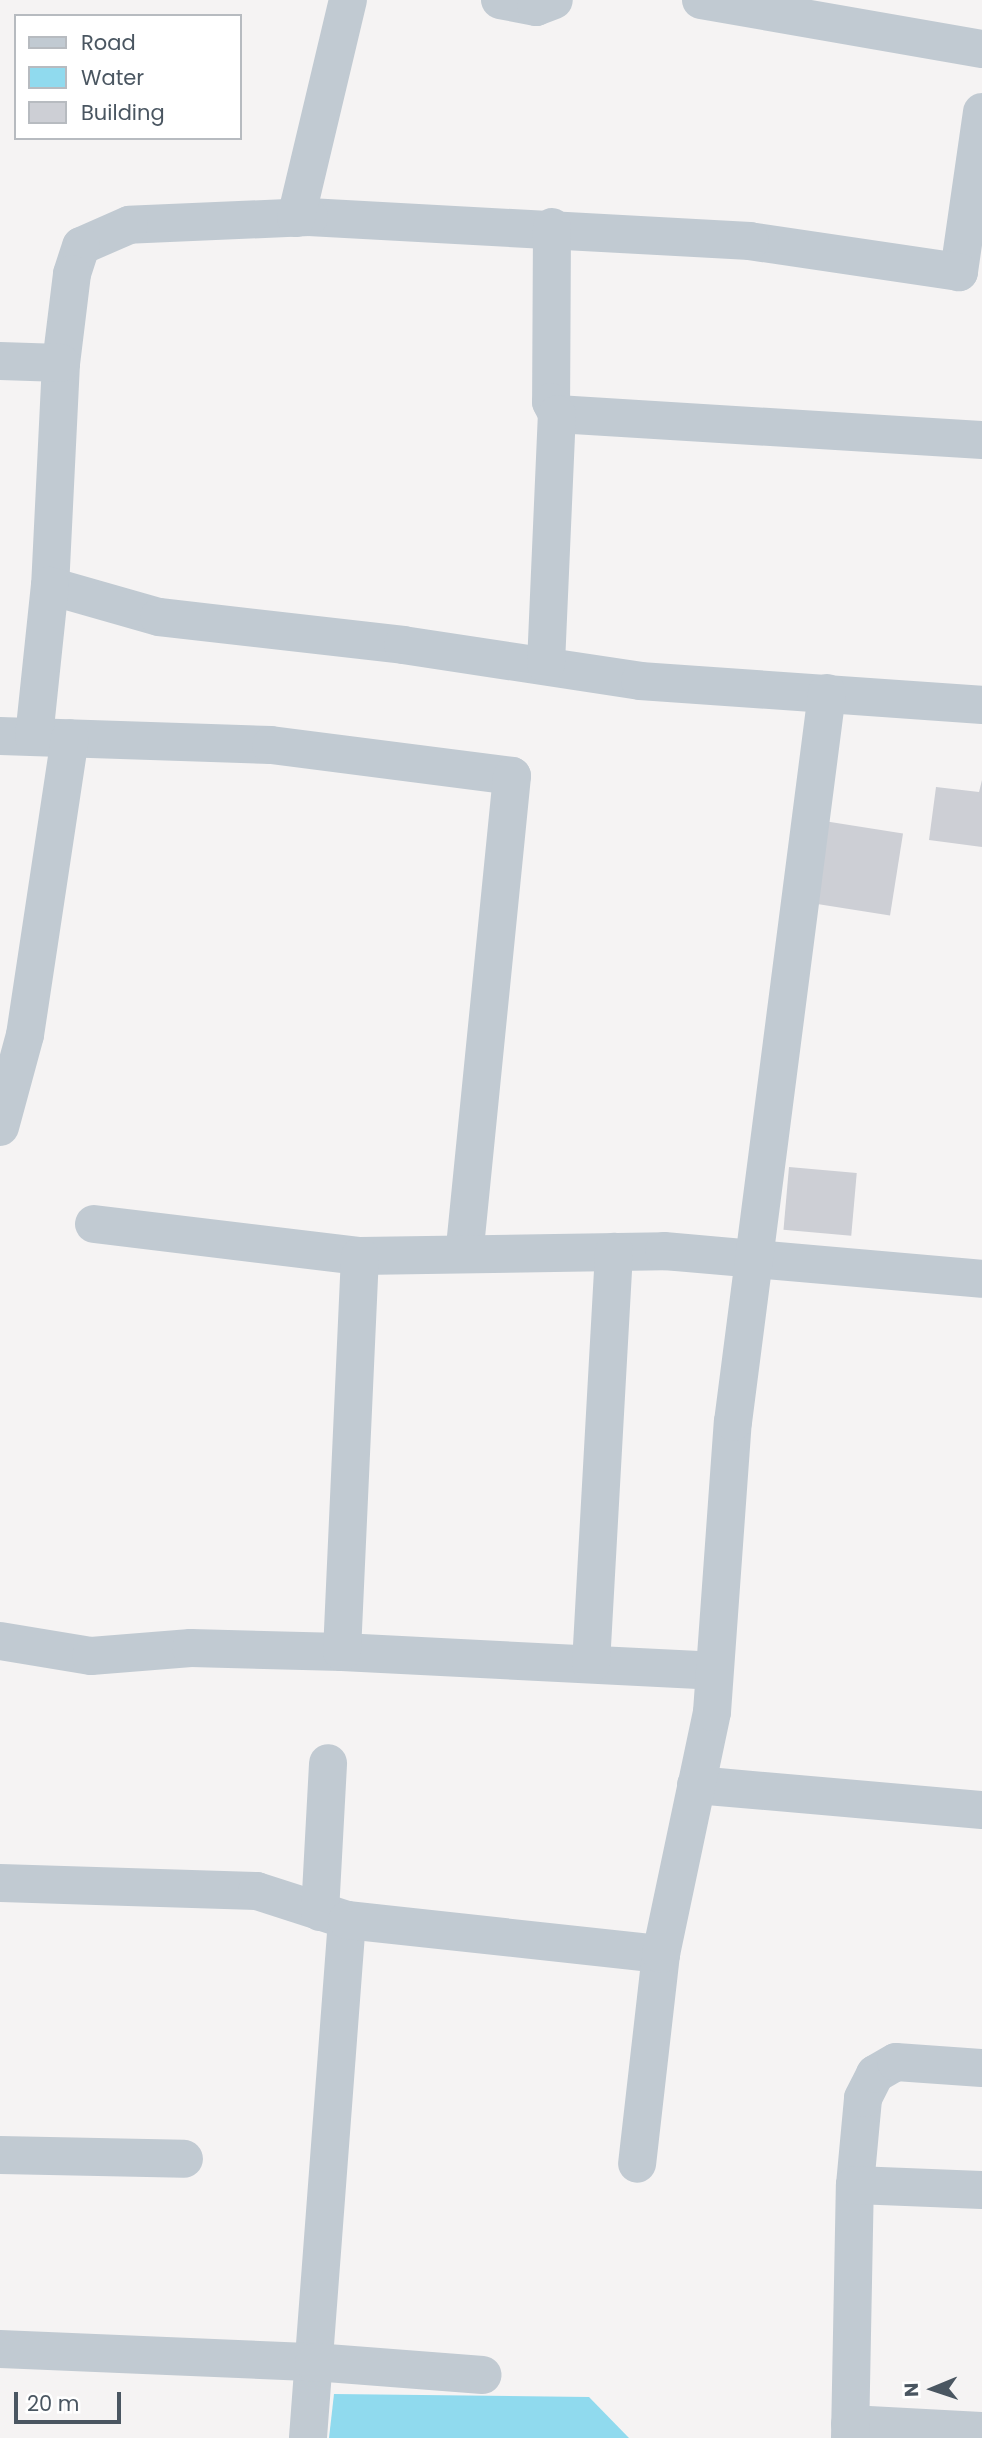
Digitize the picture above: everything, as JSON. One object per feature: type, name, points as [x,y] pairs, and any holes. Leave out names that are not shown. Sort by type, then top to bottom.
[{"type":"street","points":[[296,218],[348,0]]},
{"type":"street","points":[[500,0],[536,6],[554,0]]},
{"type":"street","points":[[701,0],[982,50]]},
{"type":"street","points":[[0,1127],[25,1035],[35,737],[50,586],[61,363],[72,274],[81,246],[129,225],[296,218],[552,227],[750,241],[970,273],[982,112]]},
{"type":"street","points":[[545,664],[557,414],[551,402],[552,227]]},
{"type":"street","points":[[0,361],[61,363]]},
{"type":"street","points":[[557,414],[571,419],[982,440]]},
{"type":"street","points":[[50,586],[159,617],[545,664],[640,681],[982,705]]},
{"type":"street","points":[[637,2164],[661,1954],[712,1712],[733,1422],[827,694]]},
{"type":"street","points":[[35,737],[271,745],[512,776],[464,1254]]},
{"type":"street","points":[[94,1224],[360,1256],[664,1251],[982,1279]]},
{"type":"street","points":[[591,1664],[614,1252]]},
{"type":"street","points":[[342,1652],[360,1256]]},
{"type":"street","points":[[0,1641],[91,1656],[191,1648],[342,1652],[715,1671]]},
{"type":"street","points":[[308,2438],[314,2362],[334,1916],[328,1763]]},
{"type":"street","points":[[696,1785],[982,1810]]},
{"type":"street","points":[[0,1883],[257,1891],[334,1916],[661,1954]]},
{"type":"street","points":[[982,2068],[896,2062],[875,2074],[863,2098],[855,2185],[850,2431],[982,2431]]},
{"type":"street","points":[[0,2155],[184,2159]]},
{"type":"street","points":[[855,2185],[982,2190]]},
{"type":"street","points":[[0,2356],[0,2349],[314,2362],[483,2375]]},
{"type":"water","points":[[334,2394],[589,2397],[629,2438],[329,2438]]},
{"type":"building","points":[[982,780],[982,847],[929,840],[936,787],[979,792]]},
{"type":"building","points":[[824,821],[903,834],[890,915],[811,903]]},
{"type":"building","points":[[789,1167],[857,1173],[851,1236],[784,1230]]}]
